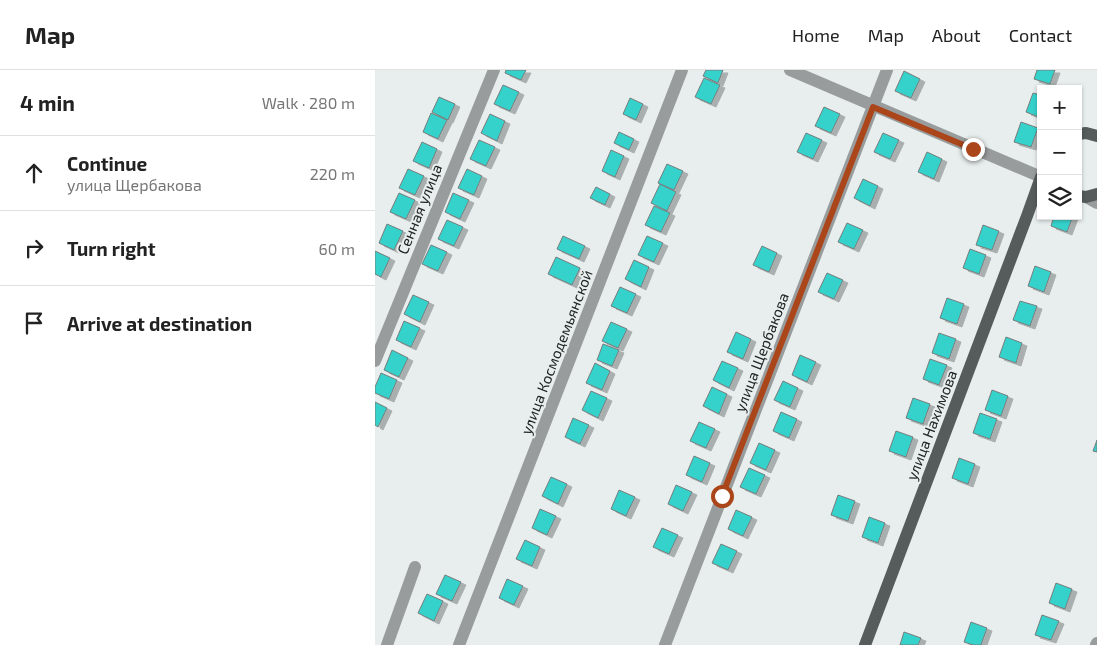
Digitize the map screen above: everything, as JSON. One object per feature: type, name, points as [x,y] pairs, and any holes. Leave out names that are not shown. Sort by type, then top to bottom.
[{"type":"main road","points":[[1087,134],[1097,124]]},
{"type":"main road","name":"улица Нахимова","points":[[865,645],[1037,188]]},
{"type":"street","name":"Сенная улица","points":[[375,361],[494,70]]},
{"type":"street","name":"улица Космодемьянской","points":[[459,645],[682,70]]},
{"type":"street","points":[[790,70],[1037,175]]},
{"type":"street","name":"улица Щербакова","points":[[665,645],[887,70]]},
{"type":"street","points":[[387,645],[415,568]]},
{"type":"building","points":[[506,70],[526,70],[521,80],[505,73]]},
{"type":"building","points":[[706,70],[723,70],[718,83],[703,76]]},
{"type":"building","points":[[1037,70],[1055,70],[1050,84],[1034,79]]},
{"type":"building","points":[[904,71],[920,79],[911,98],[895,91]]},
{"type":"building","points":[[704,78],[720,85],[711,104],[695,97]]},
{"type":"building","points":[[503,85],[519,92],[510,111],[494,104]]},
{"type":"building","points":[[1033,93],[1037,94],[1037,116],[1026,112]]},
{"type":"building","points":[[439,97],[455,104],[448,120],[432,112]]},
{"type":"building","points":[[630,98],[643,104],[636,120],[623,114]]},
{"type":"building","points":[[824,107],[840,114],[831,133],[815,126]]},
{"type":"building","points":[[431,113],[447,120],[438,139],[423,132]]},
{"type":"building","points":[[490,114],[505,121],[497,141],[481,133]]},
{"type":"building","points":[[1021,122],[1037,128],[1031,147],[1014,142]]},
{"type":"building","points":[[619,132],[634,139],[629,150],[614,143]]},
{"type":"building","points":[[806,133],[822,140],[813,159],[797,152]]},
{"type":"building","points":[[883,133],[899,140],[890,159],[874,152]]},
{"type":"building","points":[[479,140],[495,147],[486,166],[470,159]]},
{"type":"building","points":[[422,142],[437,149],[429,168],[413,161]]},
{"type":"building","points":[[611,150],[624,156],[615,177],[602,171]]},
{"type":"building","points":[[927,152],[942,159],[934,179],[918,172]]},
{"type":"building","points":[[667,164],[683,171],[674,190],[658,183]]},
{"type":"building","points":[[408,169],[424,176],[415,195],[399,188]]},
{"type":"building","points":[[467,169],[482,176],[474,195],[458,188]]},
{"type":"building","points":[[863,179],[878,186],[870,206],[854,198]]},
{"type":"building","points":[[660,184],[676,192],[667,211],[651,203]]},
{"type":"building","points":[[596,187],[610,194],[605,205],[590,198]]},
{"type":"building","points":[[399,193],[415,200],[406,219],[390,212]]},
{"type":"building","points":[[453,193],[469,200],[460,219],[445,212]]},
{"type":"building","points":[[654,206],[670,213],[661,232],[645,225]]},
{"type":"building","points":[[447,220],[463,227],[454,246],[438,239]]},
{"type":"building","points":[[1053,220],[1072,220],[1067,232],[1051,226]]},
{"type":"building","points":[[847,223],[863,230],[854,249],[838,242]]},
{"type":"building","points":[[387,224],[403,231],[394,250],[379,243]]},
{"type":"building","points":[[983,225],[999,231],[992,250],[976,245]]},
{"type":"building","points":[[563,236],[585,246],[579,259],[557,249]]},
{"type":"building","points":[[647,236],[663,243],[654,262],[638,255]]},
{"type":"building","points":[[431,245],[447,252],[438,271],[422,264]]},
{"type":"building","points":[[762,246],[777,253],[769,272],[753,265]]},
{"type":"building","points":[[970,249],[986,255],[979,274],[963,268]]},
{"type":"building","points":[[375,251],[390,258],[381,277],[375,274]]},
{"type":"building","points":[[556,257],[580,268],[572,285],[548,274]]},
{"type":"building","points":[[634,260],[649,267],[641,287],[625,279]]},
{"type":"building","points":[[1035,266],[1051,272],[1044,292],[1028,286]]},
{"type":"building","points":[[827,273],[843,280],[834,299],[818,292]]},
{"type":"building","points":[[620,287],[636,294],[627,313],[611,306]]},
{"type":"building","points":[[413,295],[429,302],[420,322],[404,314]]},
{"type":"building","points":[[947,298],[964,304],[957,324],[940,318]]},
{"type":"building","points":[[1020,301],[1037,306],[1030,326],[1013,320]]},
{"type":"building","points":[[404,321],[420,328],[411,347],[396,340]]},
{"type":"building","points":[[611,322],[627,329],[618,348],[602,341]]},
{"type":"building","points":[[736,332],[751,339],[743,359],[727,352]]},
{"type":"building","points":[[939,333],[956,339],[949,359],[932,353]]},
{"type":"building","points":[[1006,337],[1022,343],[1016,363],[999,357]]},
{"type":"building","points":[[603,344],[619,350],[612,366],[597,360]]},
{"type":"building","points":[[392,350],[408,358],[399,377],[384,370]]},
{"type":"building","points":[[800,355],[816,362],[807,382],[792,375]]},
{"type":"building","points":[[930,359],[947,365],[939,385],[923,379]]},
{"type":"building","points":[[722,361],[738,368],[729,388],[713,380]]},
{"type":"building","points":[[595,363],[610,371],[602,390],[586,383]]},
{"type":"building","points":[[381,373],[397,380],[389,399],[375,393],[375,387]]},
{"type":"building","points":[[783,381],[798,388],[790,407],[774,400]]},
{"type":"building","points":[[712,387],[727,394],[719,414],[703,406]]},
{"type":"building","points":[[992,390],[1008,396],[1001,416],[985,410]]},
{"type":"building","points":[[591,391],[607,398],[598,418],[582,410]]},
{"type":"building","points":[[913,398],[930,404],[923,424],[906,418]]},
{"type":"building","points":[[375,402],[387,408],[378,427],[375,425]]},
{"type":"building","points":[[781,412],[797,419],[789,438],[773,431]]},
{"type":"building","points":[[980,413],[997,419],[990,439],[973,433]]},
{"type":"building","points":[[573,418],[589,425],[580,444],[565,437]]},
{"type":"building","points":[[699,422],[715,429],[706,448],[690,441]]},
{"type":"building","points":[[896,431],[913,437],[906,457],[889,451]]},
{"type":"building","points":[[1097,440],[1097,452],[1093,451]]},
{"type":"building","points":[[759,443],[775,450],[766,470],[750,463]]},
{"type":"building","points":[[694,456],[710,463],[702,482],[686,475]]},
{"type":"building","points":[[959,458],[975,464],[968,484],[952,478]]},
{"type":"building","points":[[749,468],[765,475],[756,494],[740,487]]},
{"type":"building","points":[[551,477],[567,484],[558,504],[542,496]]},
{"type":"building","points":[[676,485],[692,492],[683,511],[668,504]]},
{"type":"building","points":[[619,490],[635,497],[626,516],[611,509]]},
{"type":"building","points":[[838,495],[855,501],[848,521],[831,515]]},
{"type":"building","points":[[540,509],[556,516],[547,535],[532,528]]},
{"type":"building","points":[[736,510],[752,517],[743,536],[728,529]]},
{"type":"building","points":[[869,517],[885,523],[878,543],[862,537]]},
{"type":"building","points":[[662,528],[678,535],[669,554],[653,547]]},
{"type":"building","points":[[525,540],[540,547],[532,566],[516,559]]},
{"type":"building","points":[[721,544],[737,551],[728,570],[712,563]]},
{"type":"building","points":[[445,575],[461,582],[452,601],[436,594]]},
{"type":"building","points":[[507,579],[523,586],[514,605],[499,598]]},
{"type":"building","points":[[1056,583],[1072,589],[1065,609],[1049,603]]},
{"type":"building","points":[[427,594],[443,601],[434,621],[418,613]]},
{"type":"building","points":[[1042,615],[1059,621],[1051,640],[1035,635]]},
{"type":"building","points":[[971,622],[987,628],[981,645],[964,642]]},
{"type":"building","points":[[904,632],[921,638],[918,645],[900,645]]},
{"type":"route","points":[[722,496],[873,107],[973,149]]}]
